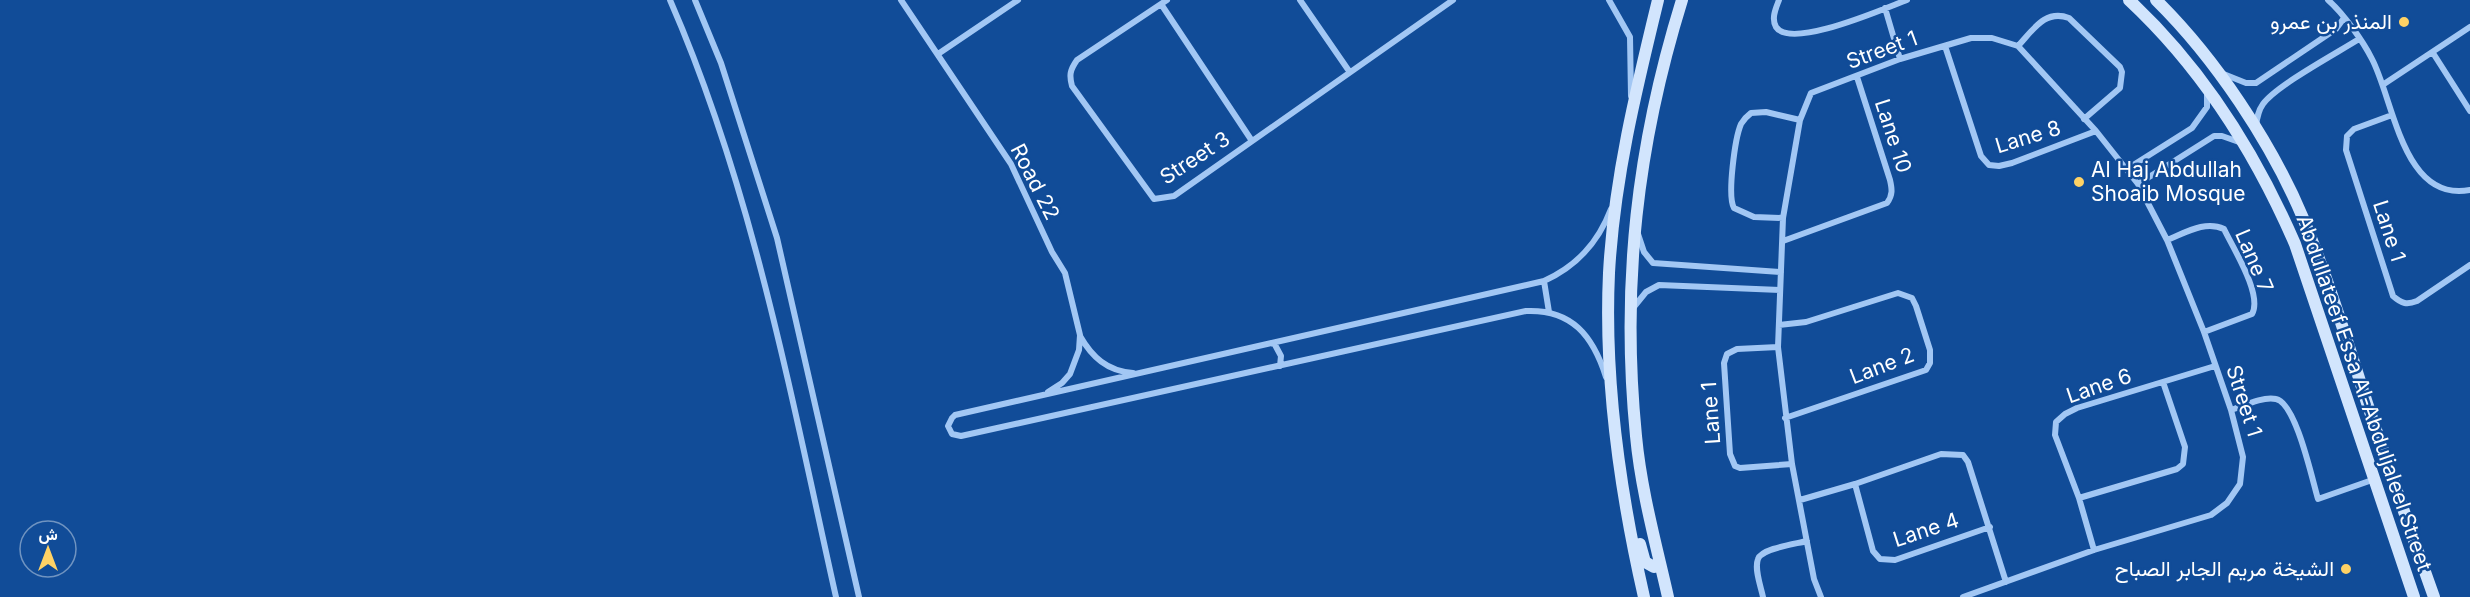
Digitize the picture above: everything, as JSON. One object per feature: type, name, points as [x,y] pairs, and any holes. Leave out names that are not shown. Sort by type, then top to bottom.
[{"type":"main road","points":[[1644,597],[1627,513],[1613,401],[1610,356],[1610,273],[1617,192],[1631,114],[1658,0]]},
{"type":"main road","points":[[1668,597],[1636,438],[1631,311],[1639,185],[1656,88],[1682,0]]},
{"type":"main road","name":"Abdullateef Essa Al-Abduljaleel Street","points":[[2129,0],[2157,28],[2207,90],[2265,178],[2295,244],[2414,597]]},
{"type":"main road","name":"Abdullateef Essa Al-Abduljaleel Street","points":[[2156,0],[2186,32],[2238,100],[2277,166],[2302,217],[2343,328],[2434,597]]},
{"type":"main road","points":[[2295,244],[2332,327],[2343,328]]},
{"type":"main road","points":[[2328,339],[2336,340],[2341,348],[2367,426],[2380,440]]},
{"type":"main road","points":[[1627,513],[1635,521],[1645,562],[1654,567],[1660,563]]},
{"type":"street","points":[[670,0],[690,47],[728,154],[757,256],[836,597]]},
{"type":"street","points":[[695,0],[721,63],[777,237],[859,597]]},
{"type":"street","name":"Road 22","points":[[901,0],[1011,164],[1052,252],[1065,273],[1080,335],[1090,352],[1106,365],[1121,371],[1142,373]]},
{"type":"street","points":[[938,54],[1018,0]]},
{"type":"street","points":[[1300,0],[1348,71]]},
{"type":"street","name":"Street 3","points":[[1164,2],[1077,60],[1070,69],[1072,86],[1154,199],[1174,196],[1348,71],[1453,0]]},
{"type":"street","points":[[1609,0],[1628,31],[1632,44],[1631,114]]},
{"type":"street","points":[[1779,0],[1774,21],[1777,27],[1782,32],[1803,35],[1907,0]]},
{"type":"street","points":[[2328,0],[2372,57],[2384,84],[2392,115],[2416,169],[2430,182],[2447,190],[2470,190]]},
{"type":"street","points":[[1164,2],[1252,141]]},
{"type":"street","points":[[1885,8],[1900,59]]},
{"type":"street","points":[[2018,46],[2046,16],[2060,15],[2069,18],[2120,67],[2122,80],[2120,88],[2084,119]]},
{"type":"street","points":[[2217,72],[2246,83],[2256,82],[2336,30],[2344,18]]},
{"type":"street","points":[[2384,84],[2470,27]]},
{"type":"street","name":"Street 1","points":[[1821,597],[1814,579],[1792,464],[1778,347],[1783,218],[1800,120],[1811,93],[1900,59],[1971,38],[1992,38],[2018,46],[2096,131],[2138,184],[2167,240],[2204,332],[2231,410],[2243,457],[2240,484],[2228,503],[2211,515],[2094,550],[1964,597]]},
{"type":"street","points":[[2255,129],[2257,114],[2264,103],[2299,76],[2359,39]]},
{"type":"street","name":"Lane 8","points":[[1945,46],[1981,156],[1989,165],[1999,166],[2012,163],[2096,131]]},
{"type":"street","points":[[2433,53],[2470,111]]},
{"type":"street","name":"Lane 10","points":[[1783,241],[1887,203],[1890,198],[1892,190],[1890,180],[1857,77]]},
{"type":"street","points":[[2127,169],[2192,128],[2206,107],[2207,90]]},
{"type":"street","points":[[1783,218],[1754,217],[1734,208],[1731,198],[1735,152],[1741,124],[1751,113],[1766,112],[1800,120]]},
{"type":"street","name":"Lane 1","points":[[2392,115],[2354,129],[2347,136],[2346,150],[2393,296],[2400,302],[2409,304],[2417,301],[2470,265]]},
{"type":"street","points":[[2138,184],[2214,136],[2222,136],[2242,143]]},
{"type":"street","points":[[1613,401],[1593,344],[1578,328],[1549,312],[1526,311],[960,436],[952,434],[949,421],[955,415],[1544,281],[1566,270],[1593,245],[1605,224],[1617,192]]},
{"type":"street","points":[[1635,224],[1644,252],[1653,263],[1781,272]]},
{"type":"street","name":"Lane 7","points":[[2167,240],[2203,226],[2217,226],[2224,229],[2252,288],[2255,308],[2252,314],[2204,332]]},
{"type":"street","points":[[1544,281],[1549,312]]},
{"type":"street","points":[[1631,311],[1646,292],[1659,285],[1780,290]]},
{"type":"street","name":"Lane 2","points":[[1779,325],[1806,322],[1898,293],[1911,298],[1916,306],[1931,357],[1926,370],[1785,418]]},
{"type":"street","name":"Road 22","points":[[1040,396],[1062,383],[1070,374],[1078,356],[1080,335]]},
{"type":"street","points":[[1274,343],[1280,351],[1280,366]]},
{"type":"street","name":"Lane 1","points":[[1778,347],[1737,349],[1727,354],[1724,363],[1730,454],[1735,466],[1740,468],[1792,464]]},
{"type":"street","name":"Lane 6","points":[[2094,550],[2079,498],[2055,435],[2056,422],[2077,408],[2215,366]]},
{"type":"street","name":"Lane 6","points":[[2079,498],[2177,469],[2183,464],[2185,447],[2163,382]]},
{"type":"street","points":[[2231,410],[2269,398],[2286,404],[2295,421],[2318,499],[2375,479]]},
{"type":"street","name":"Lane 4","points":[[1800,500],[1855,484],[1941,454],[1963,455],[1968,462],[2006,582]]},
{"type":"street","name":"Lane 4","points":[[1855,484],[1873,551],[1880,559],[1895,560],[1990,527]]},
{"type":"street","points":[[1763,597],[1757,568],[1758,558],[1764,552],[1807,541]]},
{"type":"place","name":"المنذر بن عمرو","points":[[2404,22]]},
{"type":"place","name":"Al Haj Abdullah Shoaib Mosque","points":[[2079,182]]},
{"type":"place","name":"الشيخة مريم الجابر الصباح","points":[[2346,569]]}]
